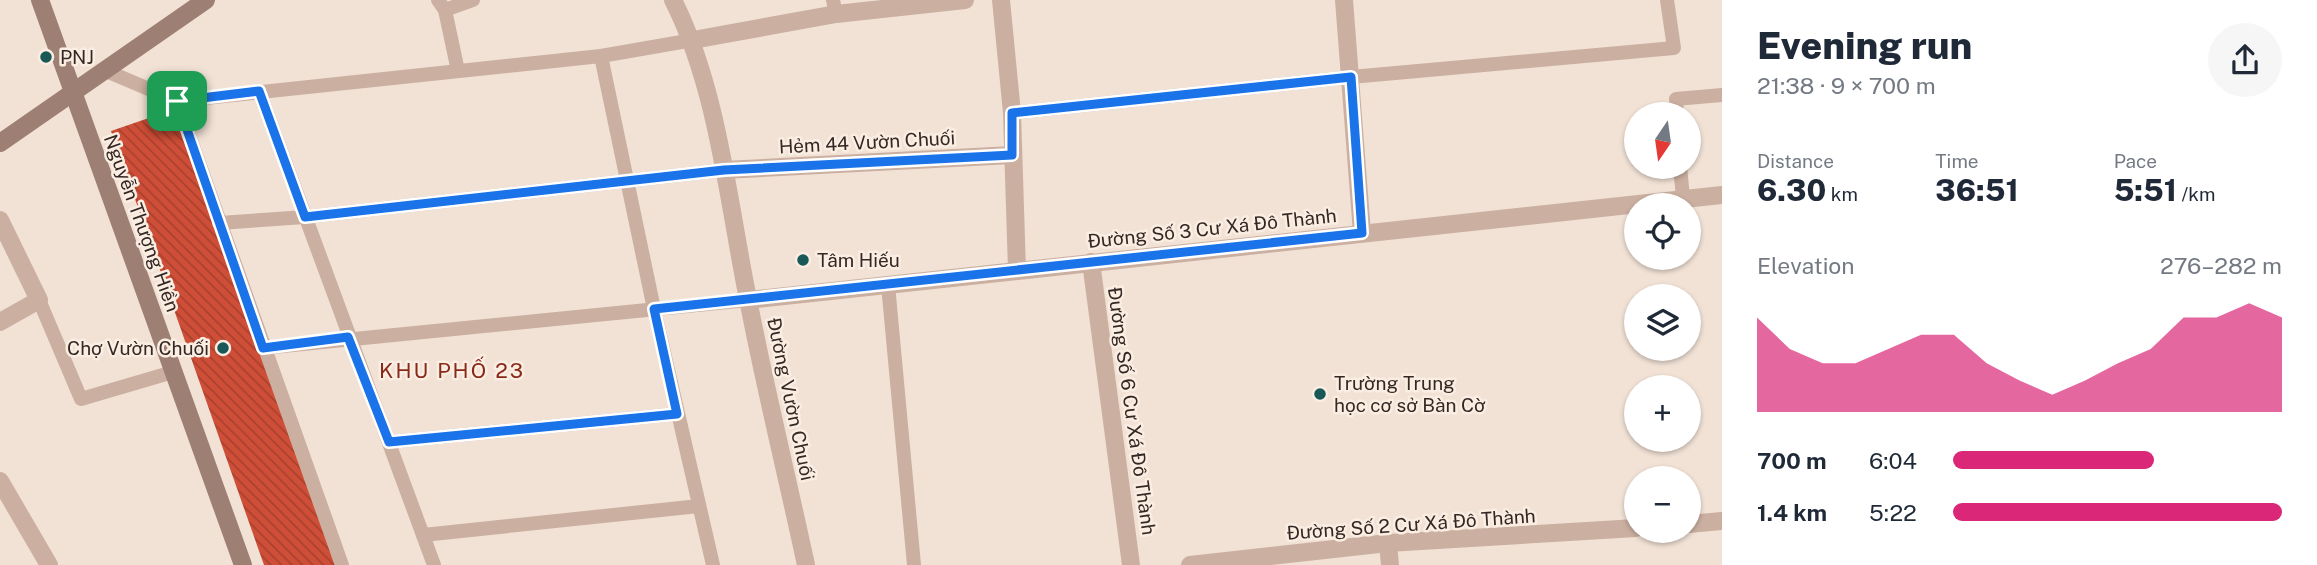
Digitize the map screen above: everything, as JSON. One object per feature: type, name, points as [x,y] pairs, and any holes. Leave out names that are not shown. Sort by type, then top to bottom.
[{"type":"street","name":"Nguyễn Thượng Hiền","points":[[40,0],[243,565]]},
{"type":"street","name":"Đường Vườn Chuối","points":[[673,0],[693,40],[724,170],[748,300],[806,565]]},
{"type":"street","points":[[693,40],[834,7],[965,0]]},
{"type":"street","points":[[1001,0],[1012,113],[1017,271]]},
{"type":"street","points":[[1343,0],[1362,233]]},
{"type":"street","points":[[0,143],[200,2]]},
{"type":"street","name":"Hẻm 44 Vườn Chuối","points":[[724,170],[1012,155]]},
{"type":"street","name":"Ðường Số 3 Cư Xá Đô Thành","points":[[1701,197],[1722,195]]},
{"type":"street","name":"Ðường Số 3 Cư Xá Đô Thành","points":[[748,300],[1624,204]]},
{"type":"street","points":[[0,220],[39,300],[0,322]]},
{"type":"street","name":"Đường Số 6 Cư Xá Đô Thành","points":[[1091,262],[1131,565]]},
{"type":"street","points":[[0,481],[49,565]]},
{"type":"street","points":[[1701,523],[1722,521]]},
{"type":"street","name":"Ðường Số 2 Cư Xá Đô Thành","points":[[1190,565],[1388,543],[1624,529]]},
{"type":"street","points":[[1388,543],[1390,565]]},
{"type":"lane","points":[[458,71],[441,5],[473,0]]},
{"type":"lane","points":[[1012,113],[1351,77],[1674,48],[1667,0]]},
{"type":"lane","points":[[104,71],[177,101],[601,56],[693,40]]},
{"type":"lane","points":[[601,56],[654,309],[712,565]]},
{"type":"lane","points":[[259,91],[434,565]]},
{"type":"lane","points":[[1675,102],[1675,99],[1722,95]]},
{"type":"lane","points":[[177,101],[341,565]]},
{"type":"lane","points":[[219,223],[305,217],[724,170]]},
{"type":"lane","points":[[888,285],[914,565]]},
{"type":"lane","points":[[39,300],[81,399],[173,372]]},
{"type":"lane","points":[[263,348],[348,337],[748,300]]},
{"type":"lane","points":[[389,442],[677,414]]},
{"type":"lane","points":[[423,535],[699,506]]},
{"type":"building","name":"Chợ Vườn Chuối","points":[[175,109],[335,565],[264,565],[111,131]]},
{"type":"place","name":"PNJ","points":[[46,57]]},
{"type":"place","name":"Tâm Hiếu","points":[[803,260]]},
{"type":"place","name":"Chợ Vườn Chuối","points":[[223,348]]},
{"type":"place","name":"Trường Trung học cơ sở Bàn Cờ","points":[[1320,394]]},
{"type":"district","name":"KHU PHỐ 23","points":[[452,371]]},
{"type":"route","points":[[1351,77],[1362,233],[654,309],[677,414],[389,442],[348,337],[263,348],[177,101],[259,91],[305,217],[724,170],[1012,155],[1012,113],[1351,77]]}]
